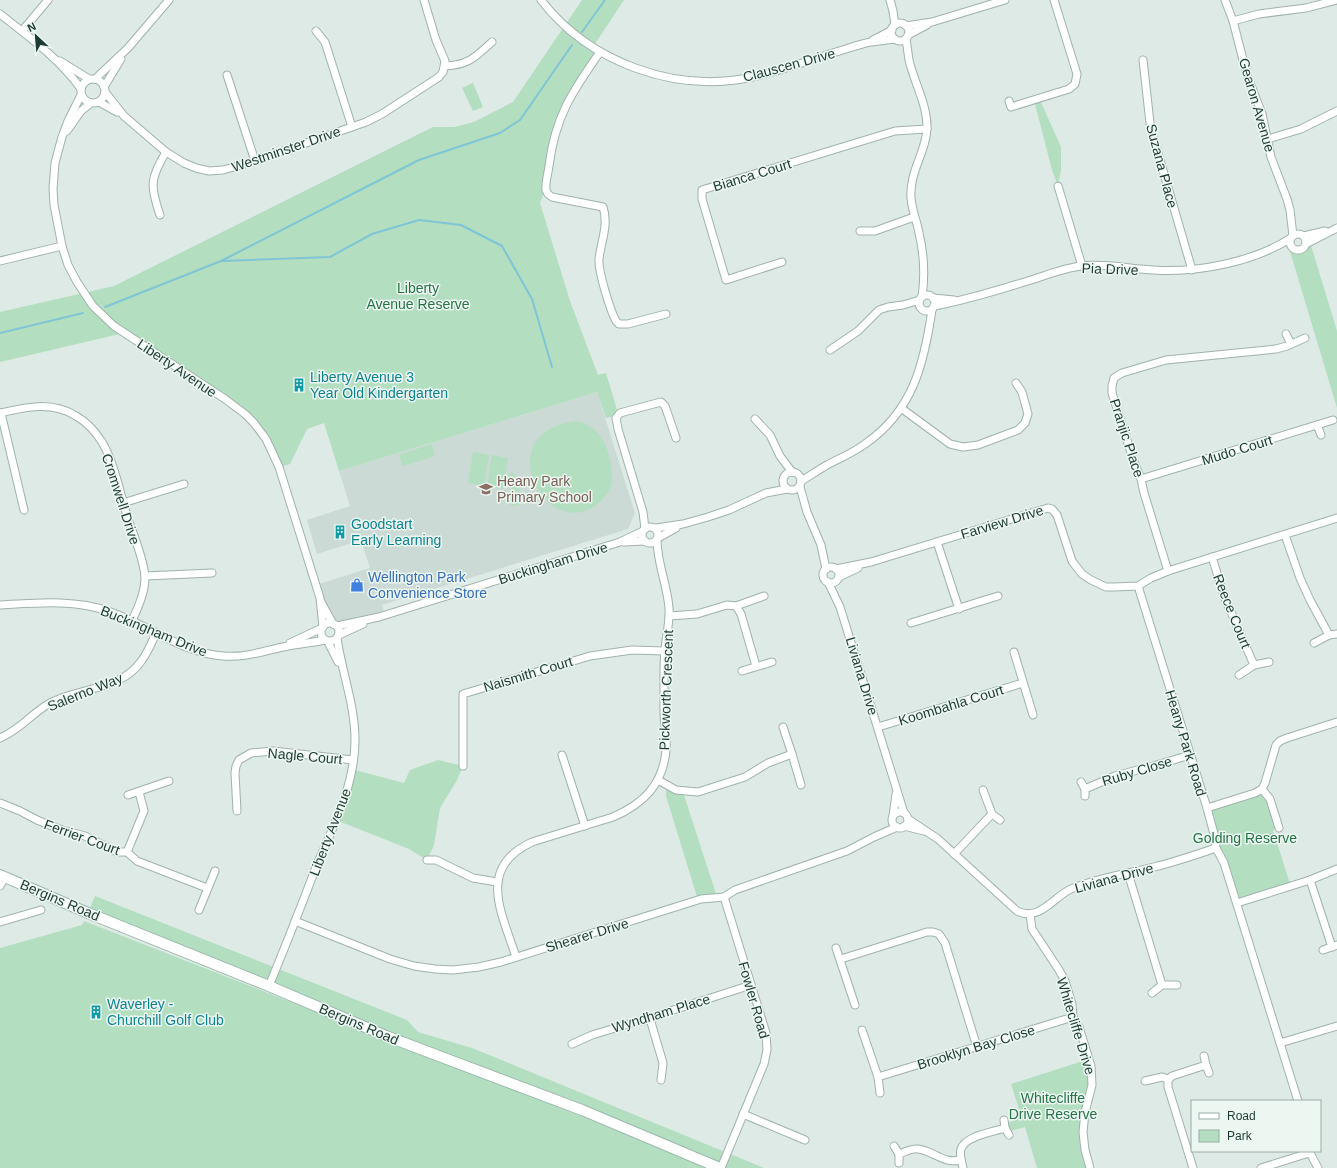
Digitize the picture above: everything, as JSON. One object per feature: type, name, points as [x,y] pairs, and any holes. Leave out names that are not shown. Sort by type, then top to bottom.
[{"type":"main road","name":"Bergins Road","points":[[2,876],[386,1036],[582,1110],[721,1168]]},
{"type":"street","points":[[22,31],[48,0]]},
{"type":"street","points":[[81,92],[83,84],[92,79],[128,48],[169,0]]},
{"type":"street","points":[[424,0],[436,40],[444,57],[446,66],[458,65],[466,62],[492,42]]},
{"type":"street","name":"Clauscen Drive","points":[[541,0],[570,31],[600,52],[633,67],[668,77],[694,81],[719,81],[750,78],[869,42],[898,26],[932,22],[1005,0]]},
{"type":"street","points":[[890,0],[898,26]]},
{"type":"street","points":[[1011,107],[1069,89],[1075,84],[1077,74],[1054,0]]},
{"type":"street","name":"Gearon Avenue","points":[[1225,0],[1233,21],[1247,75],[1260,109],[1272,157],[1290,210],[1303,236]]},
{"type":"street","points":[[1233,21],[1259,14],[1311,7],[1337,0]]},
{"type":"street","points":[[0,14],[48,54],[75,81],[85,100],[91,103],[98,102],[102,99],[105,90],[128,48]]},
{"type":"street","name":"Clauscen Drive","points":[[907,37],[932,22]]},
{"type":"street","points":[[898,26],[908,29],[907,37],[909,60],[923,106],[927,129],[912,180],[911,196],[914,217],[921,239],[924,275],[921,304],[928,333]]},
{"type":"street","points":[[898,26],[892,35],[909,60]]},
{"type":"street","points":[[316,31],[325,42],[352,127]]},
{"type":"street","points":[[896,40],[901,41],[907,37]]},
{"type":"street","name":"Clauscen Drive","points":[[869,42],[896,40]]},
{"type":"street","points":[[600,52],[569,99],[559,120],[551,148],[546,190],[552,197],[603,207],[605,214],[605,233],[599,262],[616,321],[623,325],[666,314]]},
{"type":"street","points":[[48,54],[92,79],[100,81],[105,90]]},
{"type":"street","name":"Suzana Place","points":[[1143,60],[1152,136],[1192,270]]},
{"type":"street","name":"Westminster Drive","points":[[98,102],[124,116],[166,152],[190,166],[209,171],[231,169],[352,127],[382,114],[439,76],[446,66]]},
{"type":"street","points":[[227,75],[255,161]]},
{"type":"street","name":"Westminster Drive","points":[[105,90],[124,116]]},
{"type":"street","name":"Liberty Avenue","points":[[81,92],[62,137],[55,163],[53,189],[54,205],[62,246],[68,265],[76,282],[88,300],[114,326],[225,399],[245,414],[260,431],[271,447],[279,467],[320,598],[335,625]]},
{"type":"street","name":"Liberty Avenue","points":[[62,137],[81,111],[91,103]]},
{"type":"street","points":[[1268,139],[1301,130],[1337,111]]},
{"type":"street","name":"Bianca Court","points":[[782,262],[726,280],[702,199],[702,190],[895,131],[927,129]]},
{"type":"street","points":[[160,214],[154,194],[153,179],[166,152]]},
{"type":"street","points":[[1058,186],[1082,266]]},
{"type":"street","name":"Gearon Avenue","points":[[1290,210],[1292,237]]},
{"type":"street","points":[[860,231],[875,231],[914,217]]},
{"type":"street","points":[[1337,228],[1306,244],[1300,249],[1292,248],[1290,242],[1292,237],[1297,234],[1303,236],[1337,228]]},
{"type":"street","points":[[1303,236],[1306,244]]},
{"type":"street","name":"Pia Drive","points":[[1259,254],[1278,246],[1292,237]]},
{"type":"street","points":[[0,261],[62,246]]},
{"type":"street","name":"Pia Drive","points":[[933,308],[1066,269],[1082,266],[1101,266],[1156,271],[1192,270],[1220,265],[1259,254],[1292,248]]},
{"type":"street","points":[[766,493],[789,489],[798,479],[865,444],[885,427],[901,408],[919,374],[935,302],[924,275]]},
{"type":"street","points":[[921,304],[927,295],[932,297]]},
{"type":"street","name":"Pia Drive","points":[[932,297],[964,300]]},
{"type":"street","points":[[830,350],[858,331],[879,310],[902,305],[921,304]]},
{"type":"street","points":[[921,304],[927,311],[933,308]]},
{"type":"street","points":[[1286,334],[1291,344]]},
{"type":"street","name":"Pranjic Place","points":[[1168,571],[1141,479],[1134,462],[1112,393],[1112,384],[1116,376],[1166,360],[1276,349],[1305,338]]},
{"type":"street","points":[[901,408],[950,444],[963,447],[978,445],[1018,430],[1025,423],[1028,414],[1022,392],[1016,383]]},
{"type":"street","points":[[658,539],[659,533],[649,528],[643,512],[616,418],[620,413],[661,402],[665,406],[676,438]]},
{"type":"street","name":"Cromwell Drive","points":[[0,413],[27,407],[44,406],[63,410],[83,420],[94,430],[105,448],[141,559],[145,576],[140,601],[132,620]]},
{"type":"street","points":[[0,413],[24,510]]},
{"type":"street","points":[[755,419],[770,435],[780,456],[784,467],[784,484],[808,512]]},
{"type":"street","name":"Mudo Court","points":[[1141,479],[1333,420]]},
{"type":"street","points":[[1317,425],[1320,435]]},
{"type":"street","points":[[780,456],[798,479],[808,512],[821,545],[832,568],[839,573],[838,579],[833,583],[828,582],[824,576],[832,568]]},
{"type":"street","points":[[649,528],[642,537],[646,542],[653,543],[683,524],[729,510],[766,493],[784,479],[798,479]]},
{"type":"street","points":[[123,503],[184,484]]},
{"type":"street","name":"Farview Drive","points":[[832,568],[871,562],[1042,509],[1050,508],[1058,515],[1072,561],[1082,574],[1106,587],[1138,586]]},
{"type":"street","points":[[1138,586],[1151,578],[1168,571],[1337,518]]},
{"type":"street","name":"Buckingham Drive","points":[[335,625],[372,619],[620,542],[649,528],[683,524]]},
{"type":"street","points":[[1285,534],[1300,578],[1329,635]]},
{"type":"street","name":"Pickworth Crescent","points":[[658,539],[658,562]]},
{"type":"street","name":"Buckingham Drive","points":[[620,542],[646,542]]},
{"type":"street","name":"Pickworth Crescent","points":[[516,957],[499,901],[497,882],[500,872],[511,855],[519,848],[532,842],[613,817],[631,808],[646,796],[658,780],[662,770],[666,750],[664,711],[665,651],[669,616],[667,593],[658,562],[646,542]]},
{"type":"street","points":[[937,542],[958,609]]},
{"type":"street","name":"Reece Court","points":[[1212,557],[1224,596],[1254,665]]},
{"type":"street","name":"Farview Drive","points":[[838,579],[871,562]]},
{"type":"street","points":[[145,576],[212,573]]},
{"type":"street","name":"Liviana Drive","points":[[838,579],[840,607]]},
{"type":"street","name":"Liviana Drive","points":[[828,582],[840,607],[878,727],[896,790],[906,816]]},
{"type":"street","name":"Heany Park Road","points":[[1138,586],[1207,808],[1216,848],[1224,863],[1237,903],[1298,1100]]},
{"type":"street","points":[[669,616],[697,614],[727,605],[736,606],[764,596]]},
{"type":"street","points":[[911,623],[998,596]]},
{"type":"street","name":"Liberty Avenue","points":[[320,598],[322,627]]},
{"type":"street","name":"Buckingham Drive","points":[[0,605],[42,603],[78,604],[109,611],[132,620],[156,633],[197,651],[223,656],[251,655],[283,647],[327,641]]},
{"type":"street","points":[[736,606],[741,614],[756,666]]},
{"type":"street","name":"Buckingham Drive","points":[[338,636],[372,619]]},
{"type":"street","points":[[326,624],[335,625],[340,631],[338,636],[333,641],[327,641],[321,633],[322,627],[326,624]]},
{"type":"street","name":"Buckingham Drive","points":[[283,647],[322,627]]},
{"type":"street","name":"Salerno Way","points":[[0,738],[18,729],[41,709],[55,701],[116,681],[131,673],[143,660],[156,633]]},
{"type":"street","points":[[1314,643],[1329,635],[1337,634]]},
{"type":"street","name":"Liberty Avenue","points":[[338,636],[343,673]]},
{"type":"street","name":"Liberty Avenue","points":[[269,986],[343,800],[349,783],[353,760],[355,742],[354,716],[349,692],[343,673],[327,641]]},
{"type":"street","name":"Naismith Court","points":[[463,766],[463,694],[590,656],[632,650],[665,651]]},
{"type":"street","points":[[1014,652],[1033,715]]},
{"type":"street","points":[[742,671],[772,662]]},
{"type":"street","name":"Reece Court","points":[[1239,675],[1254,665],[1269,662]]},
{"type":"street","name":"Koombahla Court","points":[[878,727],[1023,683]]},
{"type":"street","points":[[1207,808],[1255,793],[1262,789],[1278,743],[1287,738],[1337,722]]},
{"type":"street","points":[[783,728],[801,785]]},
{"type":"street","name":"Nagle Court","points":[[237,811],[236,766],[239,760],[251,753],[273,751],[353,760]]},
{"type":"street","points":[[658,780],[676,790],[698,792],[745,777],[772,761],[792,754]]},
{"type":"street","points":[[562,755],[585,826]]},
{"type":"street","name":"Ruby Close","points":[[1081,782],[1085,792],[1115,776],[1190,755]]},
{"type":"street","points":[[128,795],[169,781]]},
{"type":"street","points":[[1262,789],[1270,799],[1279,828]]},
{"type":"street","name":"Liviana Drive","points":[[893,818],[896,790]]},
{"type":"street","points":[[982,790],[992,814],[1000,820]]},
{"type":"street","points":[[127,852],[144,811],[139,792]]},
{"type":"street","name":"Ferrier Court","points":[[0,804],[20,811],[62,830],[85,836],[117,852],[127,852],[137,861],[207,888]]},
{"type":"street","points":[[928,832],[901,827],[894,824],[893,818],[897,813],[906,816],[928,832],[954,854],[1018,911],[1030,914]]},
{"type":"street","points":[[954,854],[992,814]]},
{"type":"street","points":[[901,827],[907,823],[906,816]]},
{"type":"street","name":"Shearer Drive","points":[[874,837],[893,818]]},
{"type":"street","name":"Shearer Drive","points":[[295,921],[390,959],[425,968],[446,970],[470,968],[494,964],[701,899],[724,897],[735,890],[847,851],[874,837],[901,827]]},
{"type":"street","name":"Liviana Drive","points":[[1030,914],[1042,910],[1064,892],[1073,888],[1158,866],[1216,848]]},
{"type":"street","points":[[427,860],[436,860],[473,878],[497,882]]},
{"type":"street","points":[[1237,903],[1310,880],[1337,869]]},
{"type":"street","points":[[199,910],[214,871]]},
{"type":"street","points":[[1128,873],[1162,985]]},
{"type":"street","points":[[0,886],[2,876]]},
{"type":"street","points":[[1310,880],[1335,946],[1323,950]]},
{"type":"street","name":"Fowler Road","points":[[721,1168],[764,1064],[767,1050],[766,1033],[724,897]]},
{"type":"street","points":[[0,922],[41,910]]},
{"type":"street","name":"Whitecliffe Drive","points":[[1030,914],[1032,928],[1065,981],[1072,1004],[1073,1018],[1080,1031],[1092,1072],[1092,1085],[1085,1112],[1083,1132],[1084,1150],[1090,1168]]},
{"type":"street","points":[[841,959],[927,932],[939,934],[945,942],[977,1047]]},
{"type":"street","points":[[836,948],[841,959],[855,1005]]},
{"type":"street","name":"Wyndham Place","points":[[572,1044],[592,1035],[620,1026],[650,1019],[664,1013],[751,985]]},
{"type":"street","points":[[1152,993],[1162,985],[1177,985]]},
{"type":"street","name":"Brooklyn Bay Close","points":[[878,1077],[1073,1018]]},
{"type":"street","points":[[650,1019],[663,1063],[661,1080]]},
{"type":"street","points":[[1280,1043],[1337,1026]]},
{"type":"street","points":[[862,1030],[878,1077],[880,1093]]},
{"type":"street","points":[[1204,1056],[1209,1073]]},
{"type":"street","points":[[1168,1079],[1172,1076],[1206,1065]]},
{"type":"street","points":[[1145,1081],[1162,1077],[1168,1079]]},
{"type":"street","points":[[1168,1079],[1168,1087],[1193,1168]]},
{"type":"street","points":[[743,1114],[805,1140]]},
{"type":"street","points":[[1004,1120],[1005,1128],[1009,1135]]},
{"type":"street","points":[[963,1168],[961,1150],[966,1142],[972,1138],[1005,1128]]},
{"type":"street","points":[[894,1146],[899,1154],[899,1163]]},
{"type":"street","points":[[899,1154],[917,1149],[948,1161],[961,1160]]},
{"type":"street","points":[[1261,1168],[1309,1152],[1318,1168]]},
{"type":"shaded area","name":"Heany Park Primary School","points":[[597,392],[635,513],[628,529],[382,605],[385,616],[337,626],[316,585],[370,568],[361,540],[317,554],[307,520],[350,506],[339,471]]},
{"type":"green space","name":"Liberty Avenue Reserve","points":[[582,0],[624,0],[593,47],[600,52],[564,109],[546,187],[540,203],[570,301],[598,375],[606,373],[618,415],[606,418],[597,392],[339,471],[324,423],[307,429],[290,464],[279,467],[254,423],[124,333],[0,362],[0,312],[114,286],[433,127],[455,127],[474,122],[513,102]]},
{"type":"green space","points":[[473,83],[483,107],[473,111],[462,88]]},
{"type":"green space","points":[[1039,98],[1061,147],[1061,170],[1058,186],[1052,170],[1034,100]]},
{"type":"green space","points":[[1310,242],[1337,331],[1337,408],[1289,248],[1300,249]]},
{"type":"green space","points":[[576,421],[592,428],[601,438],[611,462],[612,480],[607,494],[587,510],[567,512],[549,503],[536,487],[530,467],[533,447],[548,430]]},
{"type":"green space","points":[[432,444],[435,456],[403,466],[399,455]]},
{"type":"green space","points":[[473,452],[489,455],[484,486],[468,483]]},
{"type":"green space","points":[[492,455],[508,458],[503,489],[487,486]]},
{"type":"green space","points":[[512,472],[520,480],[518,484],[523,503],[515,506],[510,505],[506,496],[513,486],[507,485],[509,474]]},
{"type":"green space","points":[[438,760],[463,766],[457,780],[440,808],[434,845],[427,860],[409,849],[336,820],[351,769],[404,783],[410,770]]},
{"type":"green space","points":[[666,785],[683,792],[717,897],[698,900],[666,796]]},
{"type":"green space","name":"Golding Reserve","points":[[1259,792],[1267,794],[1279,828],[1273,830],[1291,887],[1237,903],[1207,808]]},
{"type":"green space","points":[[95,896],[407,1020],[418,1032],[472,1048],[764,1168],[720,1168],[88,913]]},
{"type":"green space","points":[[84,921],[541,1100],[708,1168],[0,1168],[0,948],[82,925]]},
{"type":"green space","name":"Whitecliffe Drive Reserve","points":[[1089,1059],[1092,1072],[1084,1122],[1090,1168],[1037,1168],[1025,1127],[1007,1132],[1004,1124],[1022,1118],[1011,1084]]},
{"type":"waterway","points":[[582,32],[605,0]]},
{"type":"waterway","points":[[105,307],[221,261],[419,160],[500,133],[520,120],[572,45]]},
{"type":"waterway","points":[[222,261],[330,257],[372,234],[419,220],[461,225],[502,246],[532,299],[552,367]]},
{"type":"waterway","points":[[0,333],[83,313]]},
{"type":"place","name":"Liberty Avenue 3 Year Old Kindergarten","points":[[299,385]]},
{"type":"place","name":"Heany Park Primary School","points":[[486,489]]},
{"type":"place","name":"Goodstart Early Learning","points":[[340,532]]},
{"type":"place","name":"Wellington Park Convenience Store","points":[[357,585]]},
{"type":"place","name":"Waverley - Churchill Golf Club","points":[[96,1012]]}]
